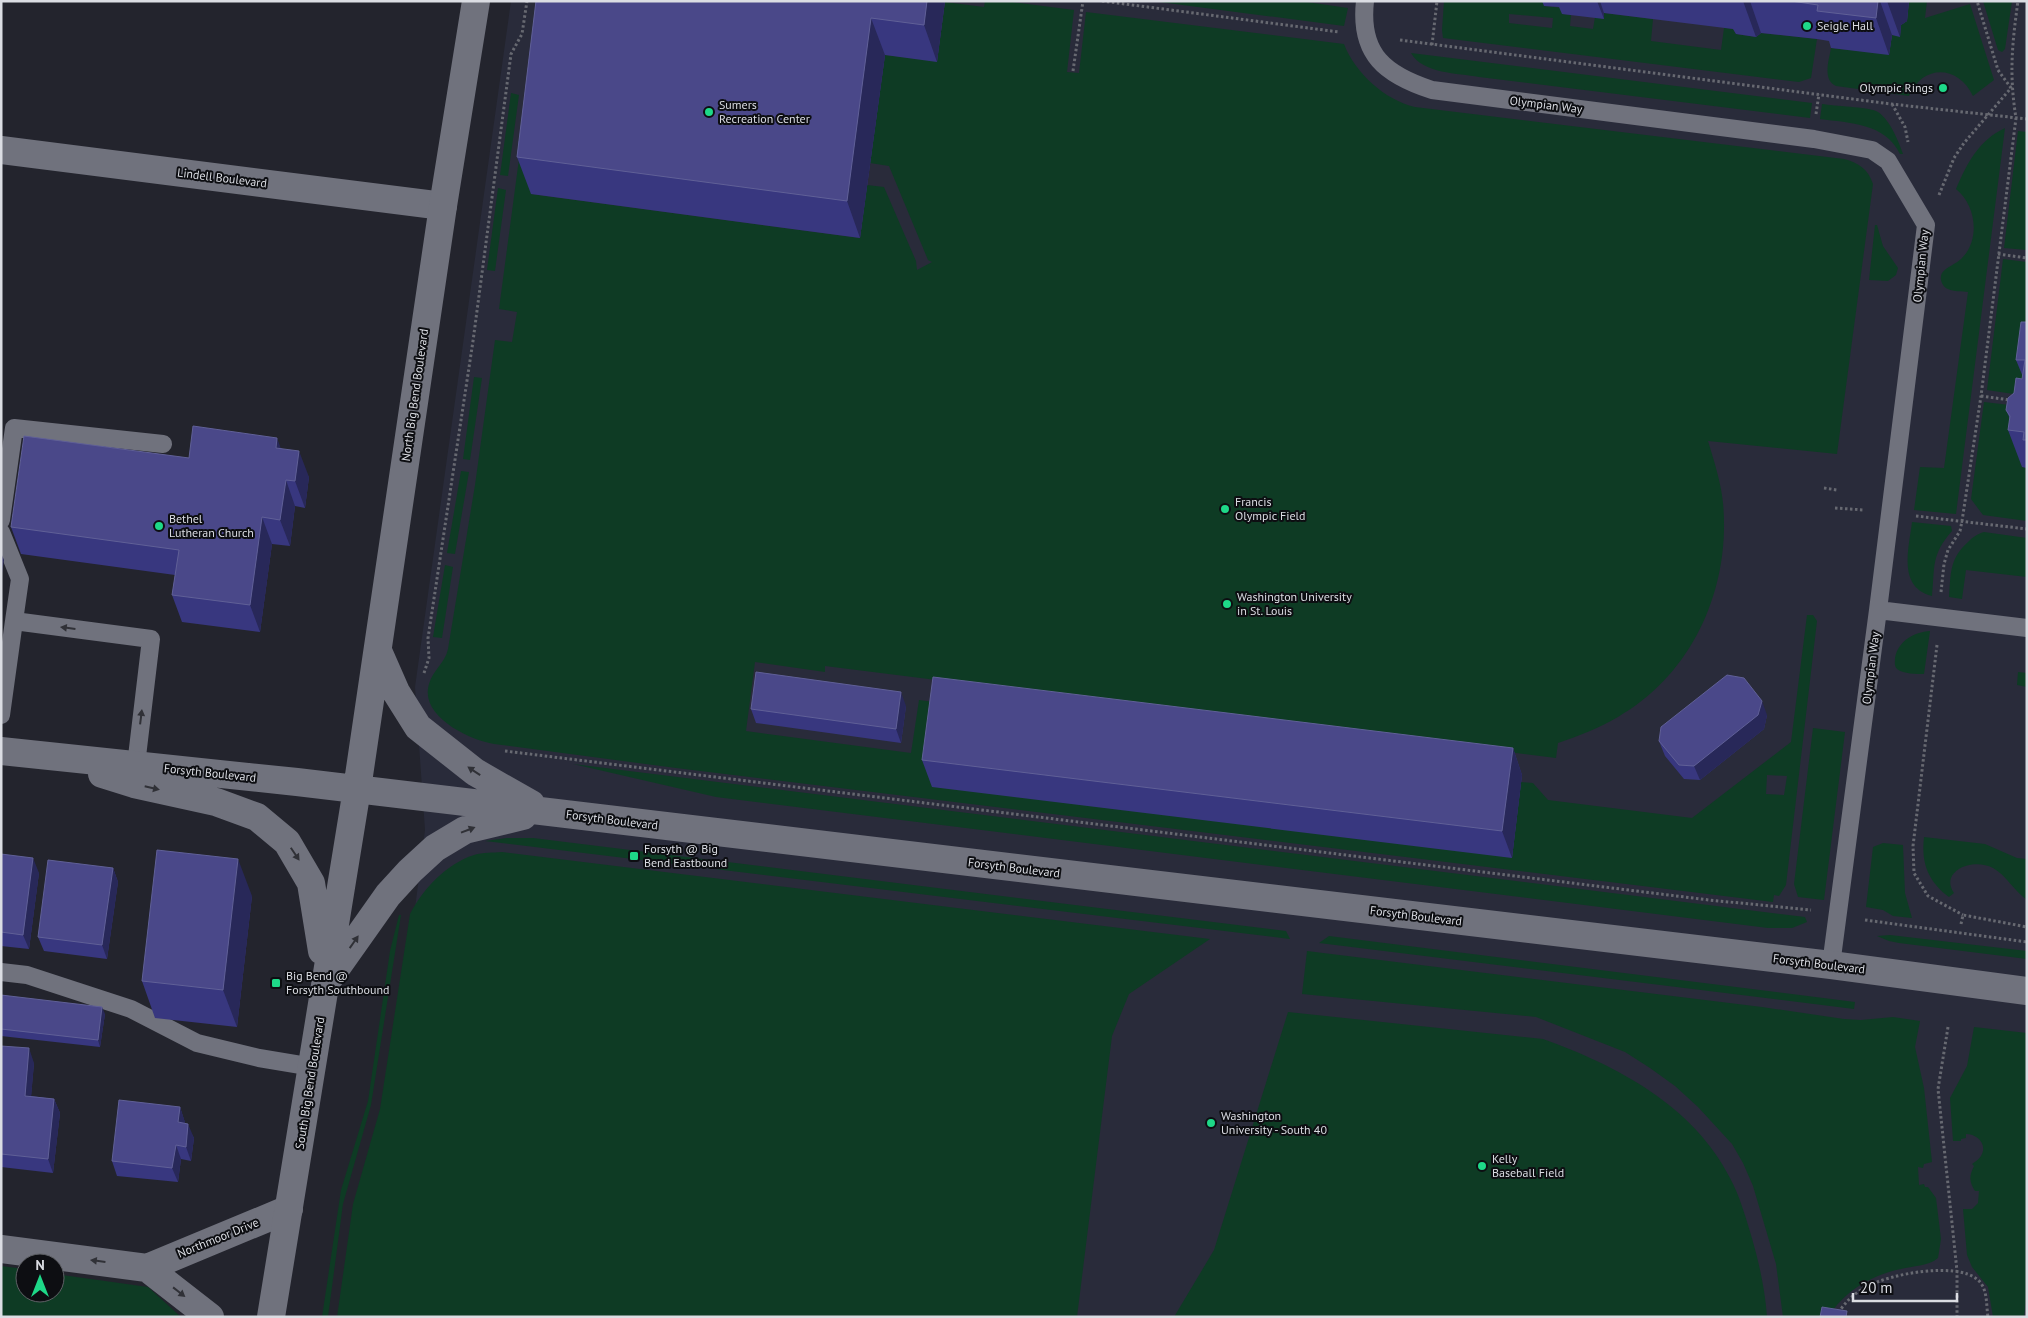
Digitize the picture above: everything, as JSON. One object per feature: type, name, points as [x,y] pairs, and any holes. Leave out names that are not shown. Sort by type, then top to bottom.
[{"type":"main road","name":"North Big Bend Boulevard","points":[[357,789],[443,206],[476,1]]},
{"type":"main road","name":"Lindell Boulevard","points":[[1,150],[443,206]]},
{"type":"main road","points":[[378,651],[396,692],[418,726],[475,772],[509,793],[546,812]]},
{"type":"main road","name":"Forsyth Boulevard","points":[[1,751],[357,789],[1831,965],[2027,991]]},
{"type":"main road","points":[[38,756],[134,784],[216,802],[257,817],[287,842],[311,883],[326,982]]},
{"type":"main road","name":"South Big Bend Boulevard","points":[[271,1317],[357,789]]},
{"type":"main road","points":[[326,982],[388,894],[435,848],[465,830],[502,820],[546,812]]},
{"type":"main road","name":"Northmoor Drive","points":[[1,1249],[147,1268],[289,1209]]},
{"type":"main road","points":[[147,1268],[210,1317]]},
{"type":"lane","name":"Olympian Way","points":[[1365,1],[1364,23],[1366,36],[1374,54],[1385,67],[1408,82],[1432,90],[1814,139],[1872,150],[1888,161],[1926,225],[1831,965]]},
{"type":"lane","points":[[1,520],[14,428],[163,444]]},
{"type":"lane","points":[[1,532],[20,579],[1,715]]},
{"type":"lane","points":[[1878,610],[2027,628]]},
{"type":"lane","points":[[14,621],[151,639],[136,765]]},
{"type":"lane","points":[[1,972],[27,975],[131,1009],[197,1043],[258,1058],[313,1067]]},
{"type":"path","points":[[423,680],[429,658],[428,638],[473,341],[511,54],[522,34],[527,1]]},
{"type":"path","points":[[1073,71],[1084,1]]},
{"type":"path","points":[[1102,1],[1988,116],[2027,119]]},
{"type":"path","points":[[1432,45],[1437,1]]},
{"type":"path","points":[[1977,1],[1998,70],[2011,88]]},
{"type":"path","points":[[1941,597],[1944,564],[1948,550],[1960,531],[1962,521],[1981,396],[2016,118],[2011,88],[2012,46],[2018,1]]},
{"type":"path","points":[[1926,225],[1954,158],[1964,143],[2011,88]]},
{"type":"path","points":[[1998,254],[2027,258]]},
{"type":"path","points":[[1981,396],[2018,401]]},
{"type":"path","points":[[1824,488],[1837,490]]},
{"type":"path","points":[[1835,508],[1870,511]]},
{"type":"path","points":[[1913,516],[2027,529]]},
{"type":"path","points":[[1937,641],[1913,846],[1914,872],[1928,896],[1963,915],[2027,928]]},
{"type":"path","points":[[496,749],[1679,896],[1818,911]]},
{"type":"path","points":[[1961,924],[1963,915]]},
{"type":"path","points":[[1865,920],[2027,942]]},
{"type":"path","points":[[1948,1027],[1938,1089],[1957,1271],[1957,1317]]},
{"type":"path","points":[[1836,1317],[1853,1296],[1866,1287],[1883,1279],[1904,1273],[1924,1271],[1957,1271],[1969,1274],[1978,1280],[1983,1286],[1985,1293],[1988,1317]]},
{"type":"shaded area","name":"Washington University in St. Louis","points":[[511,1],[2027,1],[2027,1317],[340,1317],[379,1121],[413,924],[425,830],[415,687]]},
{"type":"green space","points":[[540,1],[531,194],[860,238],[867,185],[884,187],[916,261],[917,270],[932,262],[928,260],[889,166],[870,163],[885,55],[937,61],[945,2],[984,7],[985,1],[1004,1],[1074,10],[1067,72],[1079,73],[1086,12],[1344,44],[1363,75],[1372,84],[1393,98],[1415,107],[1844,159],[1854,162],[1866,171],[1873,184],[1837,454],[1708,441],[1722,495],[1724,535],[1721,566],[1713,597],[1702,626],[1686,653],[1667,677],[1644,699],[1604,725],[1558,743],[1556,758],[825,666],[825,672],[755,662],[746,731],[911,753],[919,700],[942,703],[1512,858],[1521,782],[1533,783],[1548,800],[1692,818],[1791,742],[1807,615],[1813,615],[1817,621],[1786,885],[1779,896],[1774,895],[1773,902],[676,768],[494,744],[460,732],[439,716],[431,706],[428,696],[429,684],[448,649],[475,485],[495,340],[512,342],[517,312],[499,309]],"holes":[[[1767,775],[1787,776],[1784,795],[1766,794]]]},
{"type":"green space","points":[[1152,1],[1300,1],[1348,8],[1344,26]]},
{"type":"green space","points":[[1444,1],[1545,1],[1544,6],[1563,8],[1562,14],[1571,15],[1570,26],[1593,29],[1595,17],[1604,19],[1604,13],[1653,19],[1651,41],[1721,50],[1724,28],[1733,29],[1736,34],[1756,37],[1761,33],[1817,39],[1811,78],[1799,82],[1443,38]],"holes":[[[1509,14],[1553,18],[1552,28],[1509,23]]]},
{"type":"green space","points":[[1909,1],[1927,1],[1925,18],[1970,4],[1994,80],[1973,96],[1959,78],[1941,72],[1923,78],[1909,96],[1836,86],[1832,83],[1828,75],[1831,48],[1889,54],[1892,35],[1900,36],[1901,25],[1907,21]]},
{"type":"green space","points":[[1983,1],[2012,1],[2005,49],[2002,52],[1998,50]]},
{"type":"green space","points":[[1411,53],[1812,103],[1810,118],[1451,73],[1432,69],[1424,65]]},
{"type":"green space","points":[[511,93],[519,95],[508,176],[500,175]]},
{"type":"green space","points":[[1822,104],[1865,108],[1881,114],[1889,124],[1903,154],[1900,154],[1885,136],[1876,130],[1866,126],[1820,119]]},
{"type":"green space","points":[[2005,128],[1956,514],[1914,510],[1920,467],[1944,468],[1968,292],[1948,289],[1941,280],[1941,275],[1944,271],[1959,261],[1967,251],[1973,233],[1972,213],[1963,196],[1956,189],[1969,161],[1975,153],[1988,139]]},
{"type":"green space","points":[[2018,131],[2027,132],[2027,250],[2004,248]]},
{"type":"green space","points":[[498,188],[506,190],[495,271],[487,270]]},
{"type":"green space","points":[[1875,225],[1877,225],[1883,246],[1898,268],[1896,275],[1888,281],[1869,280]]},
{"type":"green space","points":[[2003,259],[2027,262],[2027,396],[1987,390]]},
{"type":"green space","points":[[474,377],[482,378],[470,460],[463,459]]},
{"type":"green space","points":[[1984,402],[2018,406],[2022,467],[2027,468],[2027,521],[1983,515],[1971,499]]},
{"type":"green space","points":[[461,471],[469,472],[455,554],[447,553]]},
{"type":"green space","points":[[1912,522],[1951,526],[1952,531],[1940,547],[1935,561],[1932,596],[1921,591],[1914,584],[1910,575],[1908,554]]},
{"type":"green space","points":[[1984,532],[2027,538],[2027,577],[1966,570],[1962,599],[1949,597],[1952,567],[1957,555],[1972,539]]},
{"type":"green space","points":[[445,565],[453,567],[442,638],[433,637]]},
{"type":"green space","points":[[1930,631],[1924,674],[1907,673],[1897,669],[1895,658],[1903,642],[1918,633]]},
{"type":"green space","points":[[2018,672],[2027,673],[2027,687],[2017,685]]},
{"type":"green space","points":[[1813,728],[1845,732],[1824,900],[1798,897],[1794,884]]},
{"type":"green space","points":[[573,764],[1805,917],[1807,922],[1792,928],[1768,928],[716,797]]},
{"type":"green space","points":[[1924,837],[1985,844],[2017,858],[2027,859],[2027,900],[1998,871],[1985,865],[1976,864],[1960,868],[1954,873],[1951,878],[1951,885],[1954,893],[1949,897],[1936,885],[1928,871],[1924,855]]},
{"type":"green space","points":[[507,838],[533,838],[1286,931],[1290,939],[485,841]]},
{"type":"green space","points":[[1883,843],[1903,845],[1905,893],[1912,918],[1893,916],[1883,910],[1866,907],[1873,847]]},
{"type":"green space","points":[[502,852],[1210,939],[1129,994],[1112,1036],[1077,1317],[337,1317],[353,1204],[380,1109],[410,914],[436,879],[454,864],[477,854]]},
{"type":"green space","points":[[399,915],[401,915],[371,1105],[343,1204],[328,1317],[322,1317],[341,1190],[368,1101],[390,951]]},
{"type":"green space","points":[[1890,935],[2027,951],[2027,959],[1899,943],[1877,936]]},
{"type":"green space","points":[[1329,936],[1855,1002],[1854,1009],[1319,943]]},
{"type":"green space","points":[[1307,951],[1762,1007],[1844,1019],[1861,1020],[1893,1017],[1920,1021],[1915,1047],[1924,1088],[1932,1162],[1924,1164],[1923,1168],[1918,1167],[1919,1185],[1924,1184],[1925,1187],[1928,1187],[1936,1198],[1941,1239],[1938,1258],[1925,1264],[1879,1275],[1869,1280],[1842,1299],[1828,1317],[1783,1317],[1776,1264],[1753,1186],[1743,1163],[1732,1144],[1698,1107],[1675,1086],[1625,1052],[1536,1017],[1302,994]]},
{"type":"green space","name":"Kelly Baseball Field","points":[[1288,1012],[1543,1039],[1571,1049],[1625,1075],[1674,1109],[1715,1152],[1737,1192],[1742,1206],[1759,1265],[1767,1317],[1174,1317],[1214,1250]]},
{"type":"green space","points":[[1974,1027],[2027,1033],[2027,1293],[2024,1317],[1993,1317],[1988,1287],[1972,1267],[1967,1255],[1963,1209],[1972,1209],[1978,1203],[1979,1191],[1975,1191],[1973,1188],[1971,1173],[1974,1166],[1972,1164],[1981,1156],[1983,1148],[1980,1140],[1970,1134],[1966,1134],[1966,1138],[1961,1139],[1961,1141],[1953,1141],[1950,1098],[1967,1066]]},
{"type":"green space","points":[[1,1266],[15,1268],[15,1303],[65,1303],[65,1275],[148,1287],[181,1317],[1,1317]]},
{"type":"building","name":"Sumers Recreation Center","points":[[536,1],[927,1],[924,25],[871,18],[847,201],[517,157]]},
{"type":"building","points":[[1791,1],[1878,1],[1876,18],[1817,11],[1818,5]]},
{"type":"building","points":[[2021,322],[2027,322],[2027,440],[2023,440],[2024,432],[2008,430],[2010,416],[2006,410],[2008,398],[2014,393],[2016,378],[2022,379],[2025,360],[2016,360]]},
{"type":"building","name":"Bethel Lutheran Church","points":[[193,426],[277,438],[276,448],[299,451],[295,481],[286,480],[280,520],[262,517],[250,605],[172,595],[179,550],[11,527],[24,436],[189,458]]},
{"type":"building","points":[[756,672],[901,692],[896,729],[751,709]]},
{"type":"building","points":[[1727,675],[1744,678],[1762,701],[1758,715],[1694,766],[1679,765],[1659,741],[1661,727]]},
{"type":"building","points":[[933,677],[1513,748],[1502,831],[922,760]]},
{"type":"building","points":[[157,850],[238,859],[223,990],[142,981]]},
{"type":"building","points":[[1,854],[33,858],[23,935],[1,932]]},
{"type":"building","points":[[48,860],[113,868],[102,945],[38,937]]},
{"type":"building","points":[[1,995],[102,1007],[98,1040],[1,1029]]},
{"type":"building","points":[[1,1046],[29,1048],[25,1096],[54,1099],[48,1159],[1,1154]]},
{"type":"building","points":[[119,1100],[180,1107],[178,1122],[188,1124],[186,1147],[176,1145],[172,1168],[112,1161]]},
{"type":"building","points":[[1822,1307],[1847,1311],[1846,1317],[1820,1317]]},
{"type":"place","name":"Seigle Hall","points":[[1807,26]]},
{"type":"place","name":"Olympic Rings","points":[[1943,88]]},
{"type":"place","name":"Sumers Recreation Center","points":[[709,112]]},
{"type":"place","name":"Francis Olympic Field","points":[[1225,509]]},
{"type":"place","name":"Bethel Lutheran Church","points":[[159,526]]},
{"type":"place","name":"Washington University in St. Louis","points":[[1227,604]]},
{"type":"place","name":"Forsyth @ Big Bend Eastbound","points":[[634,856]]},
{"type":"place","name":"Big Bend @ Forsyth Southbound","points":[[276,983]]},
{"type":"place","name":"Washington University - South 40","points":[[1211,1123]]},
{"type":"place","name":"Kelly Baseball Field","points":[[1482,1166]]}]
